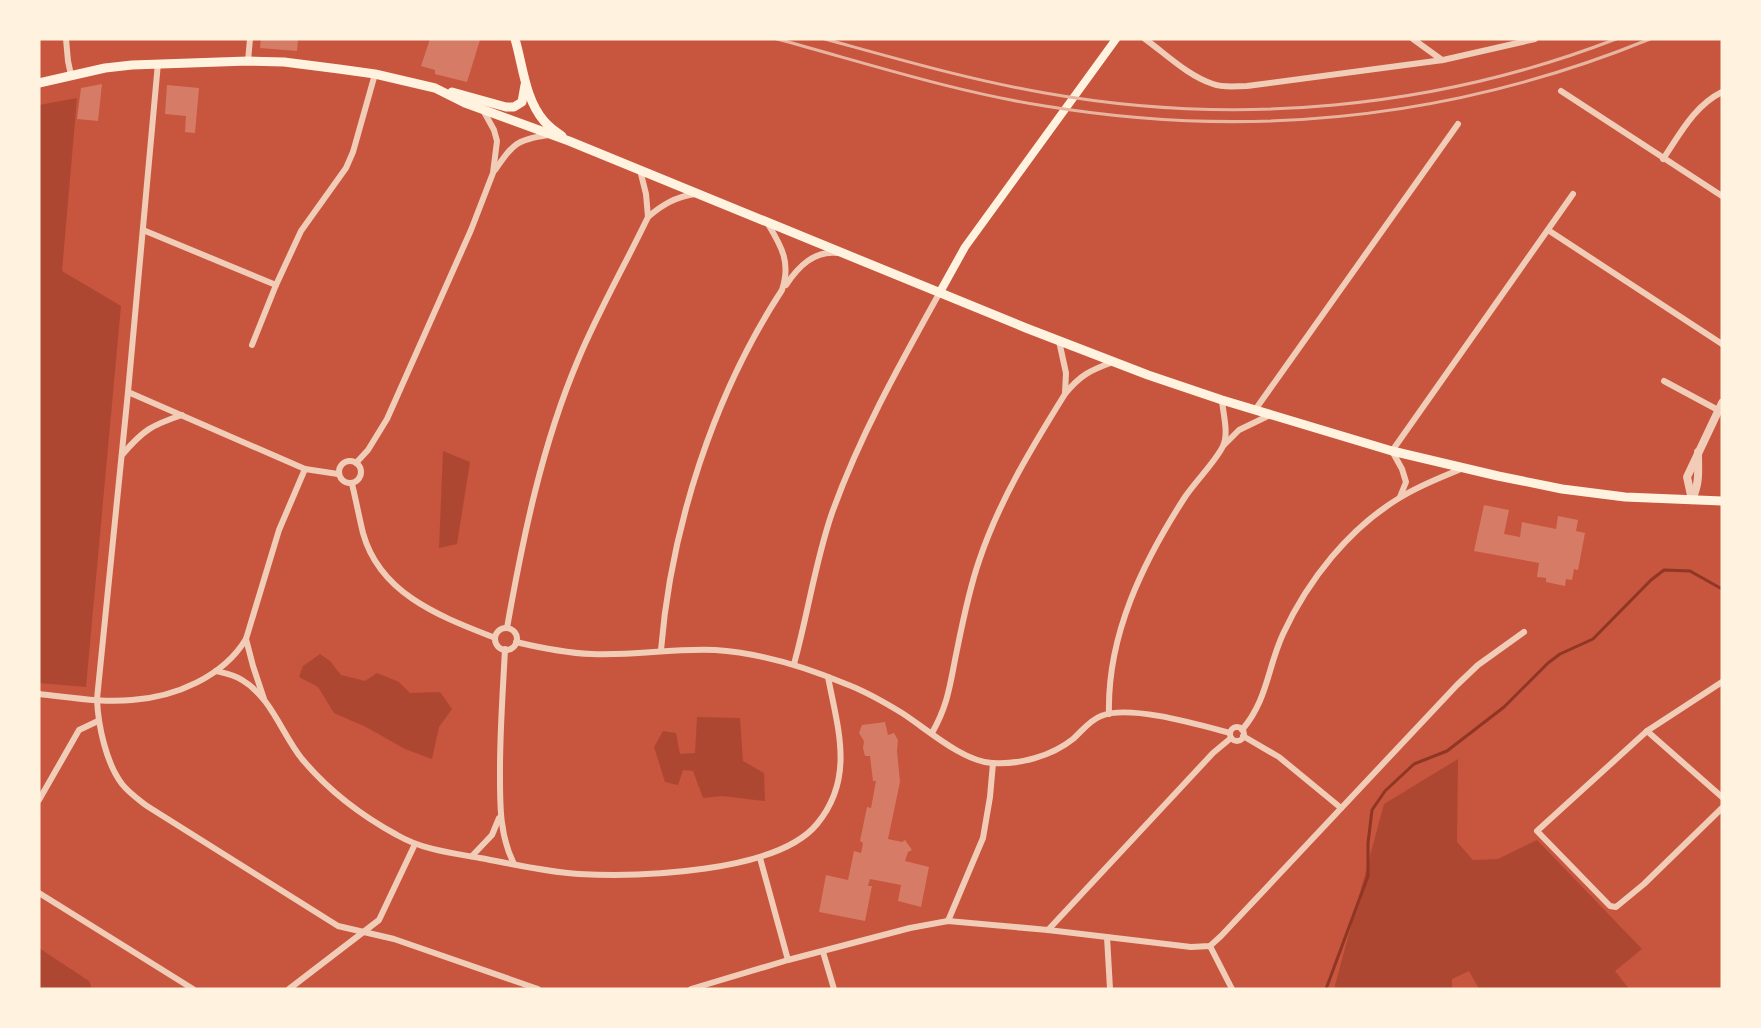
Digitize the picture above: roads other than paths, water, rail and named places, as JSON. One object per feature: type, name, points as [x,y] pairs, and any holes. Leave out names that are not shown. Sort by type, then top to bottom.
[{"type":"main road","points":[[515,39],[525,80],[543,121],[569,141]]},
{"type":"main road","points":[[940,292],[965,247],[1116,39]]},
{"type":"main road","points":[[39,83],[105,68],[158,63],[284,62],[375,74],[506,107],[514,107],[522,102],[525,80]]},
{"type":"main road","points":[[435,88],[483,110],[569,141],[1059,341],[1222,400],[1392,451],[1562,489],[1625,497],[1722,501]]},
{"type":"street","points":[[66,39],[71,75]]},
{"type":"street","points":[[248,61],[250,39]]},
{"type":"street","points":[[1145,39],[1202,79],[1214,85],[1228,87],[1443,60],[1518,41],[1535,39]]},
{"type":"street","points":[[1413,39],[1443,60]]},
{"type":"street","points":[[158,63],[97,699],[98,720],[115,770],[130,793],[338,926],[394,939],[538,989]]},
{"type":"street","points":[[252,345],[301,231],[346,168],[353,152],[375,74]]},
{"type":"street","points":[[1560,91],[1722,196]]},
{"type":"street","points":[[1663,159],[1691,117],[1722,92]]},
{"type":"street","points":[[356,463],[368,450],[387,419],[471,230],[493,173],[497,141],[490,120],[483,110]]},
{"type":"street","points":[[1255,410],[1458,124]]},
{"type":"street","points":[[493,173],[514,145],[531,137],[548,135]]},
{"type":"street","points":[[640,170],[646,194],[648,217]]},
{"type":"street","points":[[507,628],[524,541],[547,448],[578,360],[648,217],[677,197],[696,194]]},
{"type":"street","points":[[1400,497],[1406,482],[1392,451],[1574,194]]},
{"type":"street","points":[[767,222],[781,244],[786,260],[787,272],[782,290]]},
{"type":"street","points":[[143,230],[276,285]]},
{"type":"street","points":[[1548,230],[1722,344]]},
{"type":"street","points":[[661,650],[664,612],[674,554],[698,467],[744,354],[782,290],[802,264],[831,252],[845,254]]},
{"type":"street","points":[[794,664],[804,628],[814,574],[833,512],[879,402],[940,292]]},
{"type":"street","points":[[1059,341],[1066,373],[1065,394]]},
{"type":"street","points":[[932,733],[946,705],[966,607],[979,560],[1020,468],[1065,394],[1086,373],[1113,362]]},
{"type":"street","points":[[1664,381],[1720,406],[1687,477],[1692,500]]},
{"type":"street","points":[[128,392],[305,470],[338,474]]},
{"type":"street","points":[[1222,400],[1225,432],[1223,446]]},
{"type":"street","points":[[122,455],[137,436],[157,423],[182,415]]},
{"type":"street","points":[[1109,714],[1111,665],[1143,568],[1186,496],[1223,446],[1239,430],[1270,415]]},
{"type":"street","points":[[1692,500],[1699,478],[1698,452]]},
{"type":"street","points":[[349,461],[356,463],[361,473],[358,480],[352,484],[341,481],[338,474],[342,464],[349,461]]},
{"type":"street","points":[[516,642],[592,654],[661,650],[738,652],[794,664],[828,676],[883,702],[964,754],[980,761],[993,763],[1018,761],[1049,753],[1072,740],[1094,720],[1123,712],[1146,715],[1230,735],[1236,741],[1258,708],[1271,664],[1299,603],[1342,546],[1367,522],[1400,497],[1464,468]]},
{"type":"street","points":[[39,694],[97,699],[149,698],[186,687],[216,671],[237,652],[246,639],[279,530],[305,470]]},
{"type":"street","points":[[352,484],[363,534],[370,551],[390,581],[416,603],[458,624],[495,638]]},
{"type":"street","points":[[507,628],[516,634],[516,642],[512,647],[506,649],[497,644],[495,638],[500,629],[507,628]]},
{"type":"street","points":[[691,989],[788,960],[910,928],[948,921],[1191,947],[1210,946],[1464,678],[1524,632]]},
{"type":"street","points":[[246,639],[266,702],[282,731],[302,759],[326,783],[375,822],[415,844],[439,851],[577,874],[648,874],[686,871],[760,858],[781,851],[802,839],[817,825],[834,797],[840,777],[841,744],[828,676]]},
{"type":"street","points":[[506,649],[500,728],[500,814],[506,844],[514,864]]},
{"type":"street","points":[[216,671],[241,679],[266,702]]},
{"type":"street","points":[[1722,682],[1647,731],[1537,831],[1610,906],[1616,907],[1644,884],[1722,808]]},
{"type":"street","points":[[39,800],[79,730],[98,720]]},
{"type":"street","points":[[1048,930],[1234,728],[1279,757],[1341,808]]},
{"type":"street","points":[[1647,731],[1722,797]]},
{"type":"street","points":[[948,921],[983,838],[993,763]]},
{"type":"street","points":[[472,856],[492,835],[500,814]]},
{"type":"street","points":[[289,989],[379,920],[415,844]]},
{"type":"street","points":[[760,858],[788,960]]},
{"type":"street","points":[[39,893],[193,989]]},
{"type":"street","points":[[1107,937],[1110,989]]},
{"type":"street","points":[[1210,946],[1232,989]]},
{"type":"street","points":[[823,952],[834,989]]},
{"type":"waterway","points":[[1326,989],[1368,876],[1368,843],[1372,810],[1385,791],[1414,764],[1447,751],[1504,707],[1560,654],[1593,639],[1651,580],[1664,570],[1690,571],[1722,589]]},
{"type":"railway","points":[[777,39],[911,76],[1011,100],[1122,116],[1200,121],[1276,121],[1352,115],[1428,104],[1503,88],[1577,66],[1650,39]]},
{"type":"railway","points":[[825,39],[1017,88],[1117,103],[1189,109],[1262,109],[1334,105],[1406,96],[1477,82],[1547,63],[1616,39]]}]
